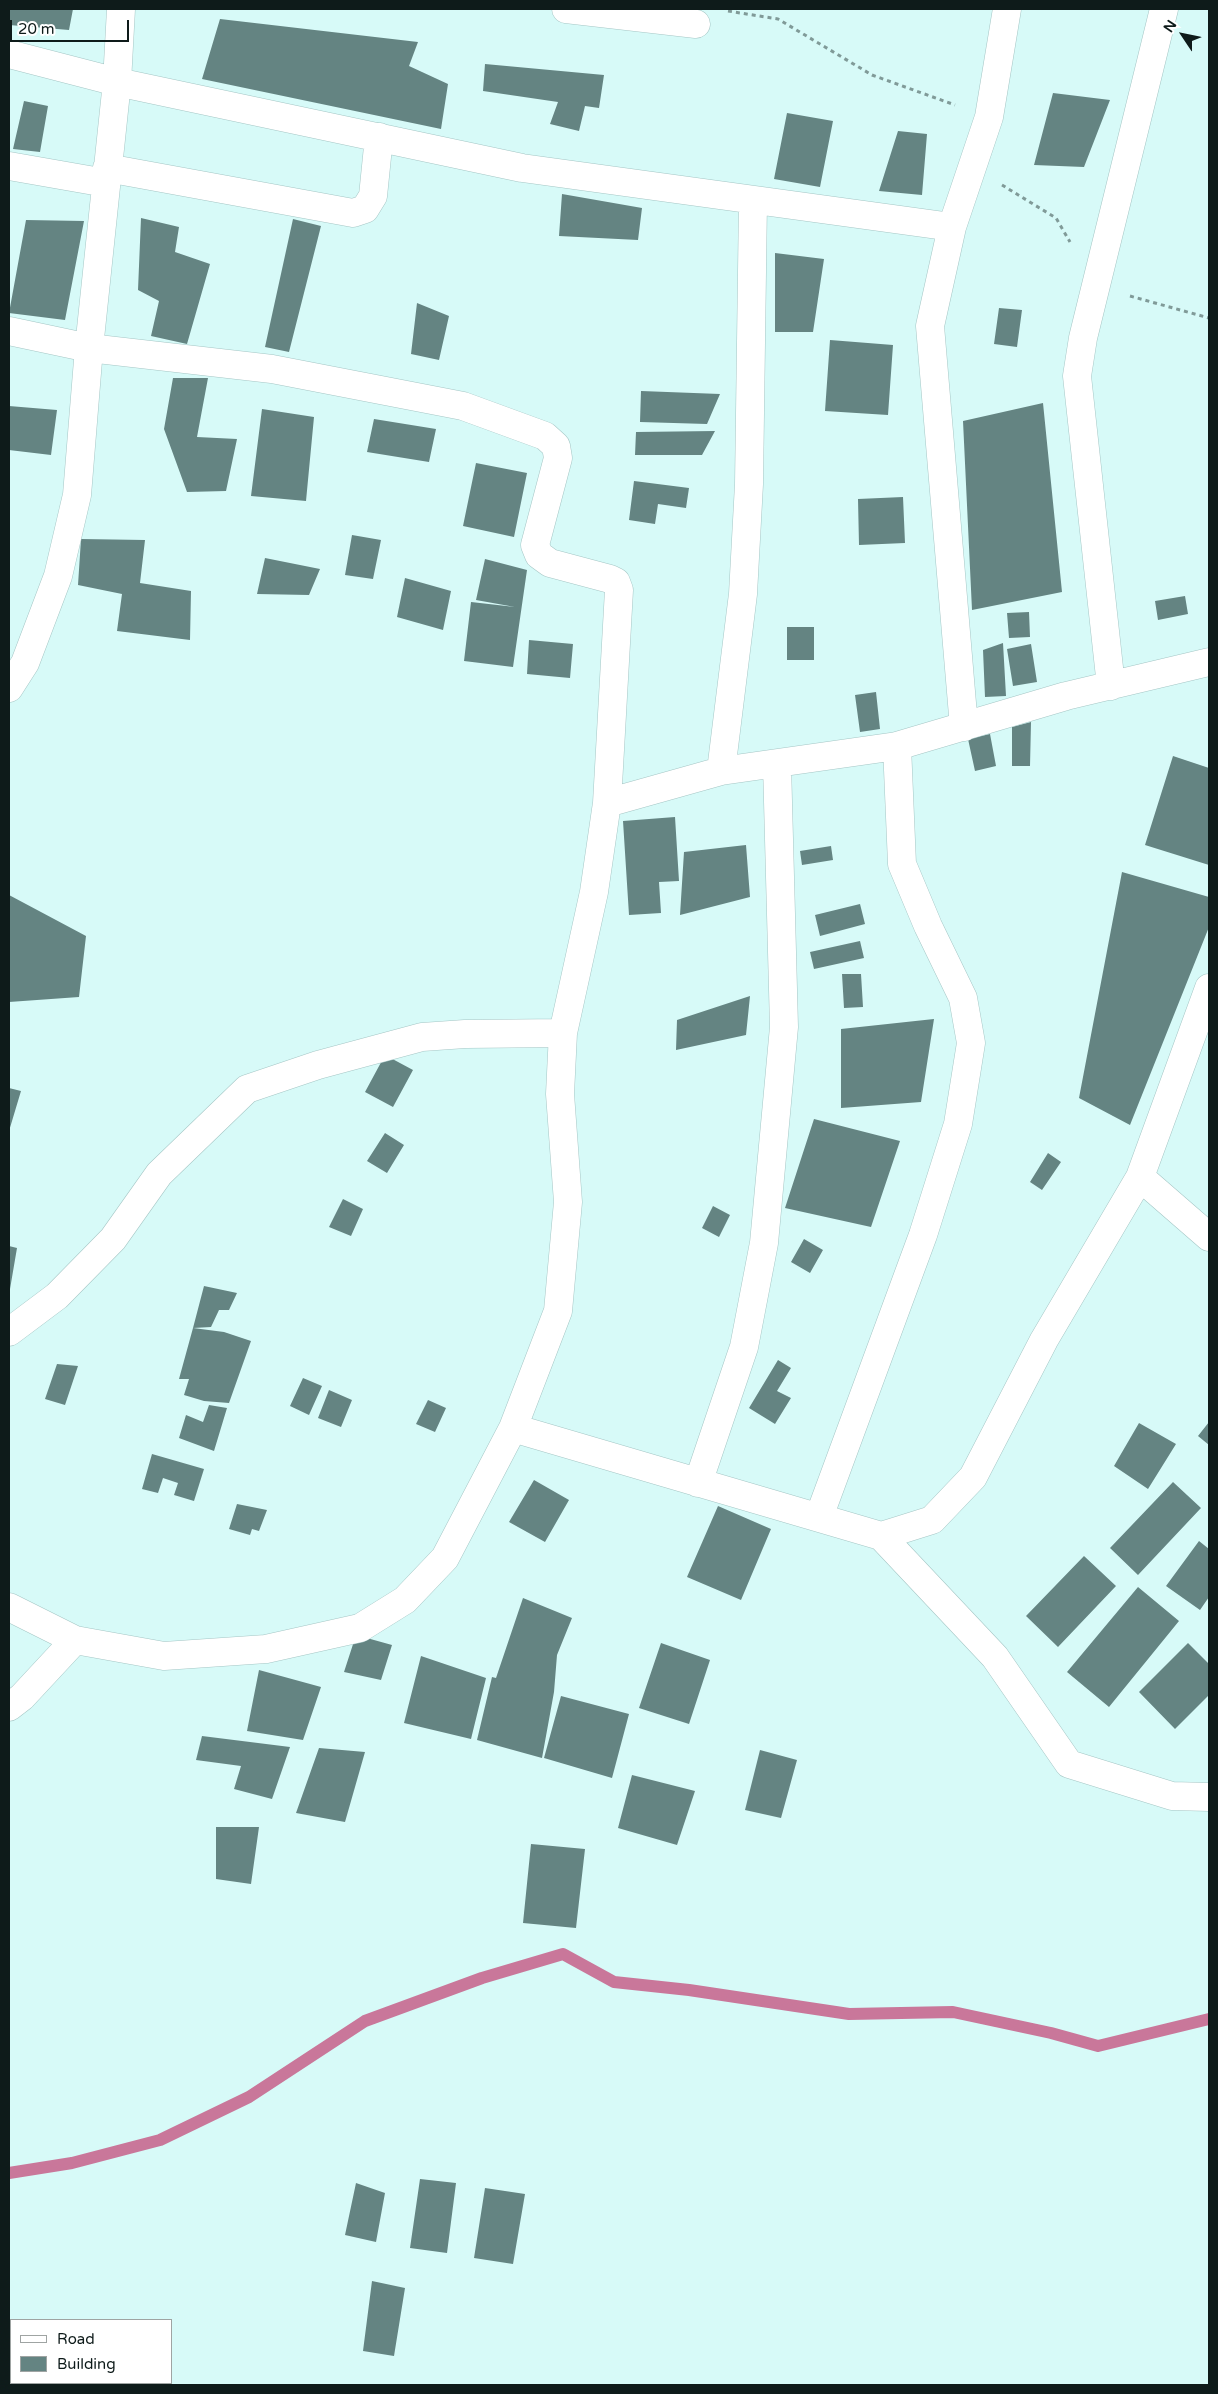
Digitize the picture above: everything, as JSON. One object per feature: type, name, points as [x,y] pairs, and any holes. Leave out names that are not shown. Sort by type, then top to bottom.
[{"type":"street","points":[[9,688],[25,663],[58,576],[77,495],[89,348],[117,82],[121,9]]},
{"type":"street","points":[[566,9],[696,24]]},
{"type":"street","points":[[964,727],[930,326],[952,227],[989,117],[1008,9]]},
{"type":"street","points":[[1112,686],[1077,376],[1083,338],[1164,9]]},
{"type":"street","points":[[9,54],[117,82],[522,168],[952,227]]},
{"type":"street","points":[[9,166],[107,175],[353,213],[364,209],[373,196],[379,137]]},
{"type":"street","points":[[722,771],[743,594],[749,484],[753,201]]},
{"type":"street","points":[[9,331],[89,348],[272,369],[464,406],[545,436],[556,446],[558,458],[535,546],[540,556],[550,562],[610,579],[616,582],[619,590],[607,803],[594,892],[563,1033],[560,1094],[568,1202],[558,1310],[513,1428],[445,1558],[405,1600],[360,1628],[266,1649],[164,1656],[76,1640],[9,1607]]},
{"type":"street","points":[[607,803],[722,771],[897,746],[1066,696],[1209,662]]},
{"type":"street","points":[[819,1518],[923,1236],[958,1124],[971,1043],[963,998],[928,926],[902,864],[897,746]]},
{"type":"street","points":[[698,1482],[744,1347],[764,1243],[784,1028],[778,764]]},
{"type":"street","points":[[882,1536],[932,1520],[973,1476],[1044,1340],[1140,1177],[1209,988]]},
{"type":"street","points":[[9,1332],[57,1296],[113,1239],[159,1174],[247,1089],[318,1066],[422,1037],[465,1034],[563,1033]]},
{"type":"street","points":[[1140,1177],[1209,1237]]},
{"type":"street","points":[[513,1428],[882,1536],[995,1657],[1069,1764],[1172,1796],[1209,1797]]},
{"type":"street","points":[[9,1707],[22,1698],[76,1640]]},
{"type":"path","points":[[696,24],[720,9],[778,19],[872,75],[989,117]]},
{"type":"building","points":[[9,9],[73,9],[69,30],[9,25]]},
{"type":"building","points":[[220,19],[418,42],[409,66],[448,84],[441,129],[202,79]]},
{"type":"building","points":[[485,64],[604,75],[599,108],[585,106],[579,131],[550,124],[558,102],[483,91]]},
{"type":"building","points":[[1053,93],[1110,100],[1084,167],[1034,165]]},
{"type":"building","points":[[24,101],[48,106],[40,152],[13,149]]},
{"type":"building","points":[[787,113],[833,121],[820,187],[774,179]]},
{"type":"building","points":[[898,131],[927,134],[922,195],[879,191]]},
{"type":"building","points":[[562,194],[642,208],[638,240],[559,236]]},
{"type":"building","points":[[141,218],[179,227],[175,252],[210,264],[187,344],[151,336],[159,301],[138,290]]},
{"type":"building","points":[[293,219],[321,226],[289,352],[265,347]]},
{"type":"building","points":[[26,220],[84,221],[65,320],[9,313]]},
{"type":"building","points":[[775,253],[824,259],[813,332],[775,332]]},
{"type":"building","points":[[417,303],[449,316],[439,360],[411,354]]},
{"type":"building","points":[[999,308],[1022,310],[1017,347],[994,344]]},
{"type":"building","points":[[830,340],[893,345],[888,415],[825,411]]},
{"type":"building","points":[[173,378],[208,378],[197,437],[237,439],[226,491],[187,492],[164,429]]},
{"type":"building","points":[[641,391],[720,394],[707,424],[640,422]]},
{"type":"building","points":[[1043,403],[1062,592],[972,610],[963,421]]},
{"type":"building","points":[[9,406],[57,410],[51,455],[9,450]]},
{"type":"building","points":[[262,409],[314,417],[306,501],[251,496]]},
{"type":"building","points":[[374,419],[436,429],[429,462],[367,452]]},
{"type":"building","points":[[715,431],[702,455],[635,455],[636,432]]},
{"type":"building","points":[[476,463],[527,473],[514,537],[463,526]]},
{"type":"building","points":[[634,481],[689,488],[686,508],[658,504],[655,524],[629,520]]},
{"type":"building","points":[[903,497],[905,543],[859,545],[858,499]]},
{"type":"building","points":[[352,535],[381,540],[373,579],[345,575]]},
{"type":"building","points":[[81,539],[145,540],[140,583],[191,591],[190,640],[117,631],[122,594],[78,585]]},
{"type":"building","points":[[265,558],[320,569],[309,595],[257,594]]},
{"type":"building","points":[[485,559],[527,570],[513,667],[464,661],[471,602],[515,607],[476,600]]},
{"type":"building","points":[[405,578],[451,591],[443,630],[397,617]]},
{"type":"building","points":[[1185,596],[1188,614],[1158,620],[1155,601]]},
{"type":"building","points":[[1029,612],[1030,637],[1009,638],[1007,613]]},
{"type":"building","points":[[787,627],[814,627],[814,660],[787,660]]},
{"type":"building","points":[[529,640],[573,644],[570,678],[527,674]]},
{"type":"building","points":[[1003,643],[1006,696],[985,697],[983,650]]},
{"type":"building","points":[[1031,644],[1037,682],[1013,686],[1007,649]]},
{"type":"building","points":[[876,692],[880,729],[860,732],[855,695]]},
{"type":"building","points":[[1031,722],[1030,766],[1012,766],[1012,727]]},
{"type":"building","points":[[990,734],[996,766],[975,771],[968,739]]},
{"type":"building","points":[[1173,756],[1209,768],[1209,865],[1145,845]]},
{"type":"building","points":[[675,817],[679,881],[659,882],[661,913],[629,915],[623,821]]},
{"type":"building","points":[[746,845],[750,897],[680,915],[684,852]]},
{"type":"building","points":[[831,846],[833,860],[802,865],[800,851]]},
{"type":"building","points":[[1122,872],[1209,897],[1209,927],[1130,1125],[1079,1098]]},
{"type":"building","points":[[9,895],[86,936],[79,997],[9,1002]]},
{"type":"building","points":[[860,904],[865,924],[820,936],[815,915]]},
{"type":"building","points":[[860,941],[864,958],[814,969],[810,952]]},
{"type":"building","points":[[842,974],[861,974],[863,1007],[844,1008]]},
{"type":"building","points":[[750,996],[746,1035],[676,1050],[677,1020]]},
{"type":"building","points":[[934,1019],[921,1102],[841,1108],[841,1029]]},
{"type":"building","points":[[385,1055],[413,1070],[393,1107],[365,1092]]},
{"type":"building","points":[[9,1088],[21,1091],[9,1131]]},
{"type":"building","points":[[814,1119],[900,1141],[871,1227],[785,1208]]},
{"type":"building","points":[[385,1133],[404,1145],[387,1173],[367,1161]]},
{"type":"building","points":[[1048,1153],[1061,1162],[1042,1190],[1030,1182]]},
{"type":"building","points":[[343,1199],[363,1209],[351,1236],[329,1227]]},
{"type":"building","points":[[713,1206],[730,1215],[719,1237],[702,1228]]},
{"type":"building","points":[[804,1239],[823,1250],[810,1273],[791,1262]]},
{"type":"building","points":[[9,1246],[17,1248],[10,1289],[9,1289]]},
{"type":"building","points":[[204,1286],[237,1293],[229,1310],[219,1310],[211,1327],[193,1328]]},
{"type":"building","points":[[193,1328],[224,1332],[251,1341],[229,1403],[204,1401],[184,1395],[189,1379],[179,1379]]},
{"type":"building","points":[[778,1360],[791,1368],[777,1391],[791,1398],[775,1424],[749,1408]]},
{"type":"building","points":[[57,1364],[78,1366],[65,1405],[45,1399]]},
{"type":"building","points":[[303,1378],[322,1386],[309,1415],[290,1406]]},
{"type":"building","points":[[329,1390],[352,1400],[341,1427],[318,1418]]},
{"type":"building","points":[[428,1400],[446,1408],[435,1432],[416,1424]]},
{"type":"building","points":[[209,1405],[227,1408],[214,1451],[179,1438],[186,1415],[203,1422]]},
{"type":"building","points":[[1209,1422],[1209,1445],[1198,1436]]},
{"type":"building","points":[[1139,1423],[1176,1444],[1148,1489],[1114,1466]]},
{"type":"building","points":[[152,1454],[204,1469],[194,1501],[174,1495],[178,1483],[163,1478],[158,1493],[142,1489]]},
{"type":"building","points":[[534,1480],[569,1500],[545,1542],[509,1522]]},
{"type":"building","points":[[1173,1482],[1201,1508],[1138,1575],[1110,1548]]},
{"type":"building","points":[[237,1504],[267,1510],[259,1531],[252,1529],[250,1535],[229,1529]]},
{"type":"building","points":[[718,1506],[771,1529],[741,1600],[687,1577]]},
{"type":"building","points":[[1199,1541],[1209,1549],[1209,1597],[1200,1610],[1166,1586]]},
{"type":"building","points":[[1084,1556],[1116,1586],[1058,1647],[1026,1616]]},
{"type":"building","points":[[1138,1587],[1179,1621],[1109,1707],[1067,1672]]},
{"type":"building","points":[[523,1598],[572,1618],[557,1655],[554,1692],[542,1758],[477,1740],[492,1677],[496,1678]]},
{"type":"building","points":[[356,1635],[392,1645],[381,1680],[344,1672]]},
{"type":"building","points":[[661,1643],[710,1660],[689,1724],[639,1708]]},
{"type":"building","points":[[1188,1643],[1209,1664],[1209,1695],[1175,1729],[1139,1692]]},
{"type":"building","points":[[421,1656],[486,1678],[471,1739],[404,1723]]},
{"type":"building","points":[[259,1670],[321,1687],[303,1740],[247,1731]]},
{"type":"building","points":[[561,1696],[629,1714],[612,1778],[544,1758]]},
{"type":"building","points":[[202,1736],[290,1747],[272,1799],[234,1789],[241,1766],[196,1760]]},
{"type":"building","points":[[319,1748],[365,1752],[345,1822],[296,1813]]},
{"type":"building","points":[[760,1750],[797,1760],[781,1818],[745,1810]]},
{"type":"building","points":[[632,1775],[695,1791],[677,1845],[618,1828]]},
{"type":"building","points":[[216,1827],[259,1827],[251,1884],[216,1879]]},
{"type":"building","points":[[531,1844],[585,1849],[576,1928],[523,1923]]},
{"type":"building","points":[[420,2179],[456,2183],[447,2253],[410,2248]]},
{"type":"building","points":[[356,2183],[385,2193],[376,2242],[345,2235]]},
{"type":"building","points":[[485,2188],[525,2194],[513,2264],[474,2258]]},
{"type":"building","points":[[372,2281],[405,2288],[394,2356],[363,2351]]},
{"type":"waterway","points":[[9,2173],[72,2163],[160,2140],[249,2097],[365,2021],[482,1978],[563,1954],[614,1982],[689,1990],[849,2014],[953,2012],[1051,2033],[1098,2046],[1209,2019]]}]
